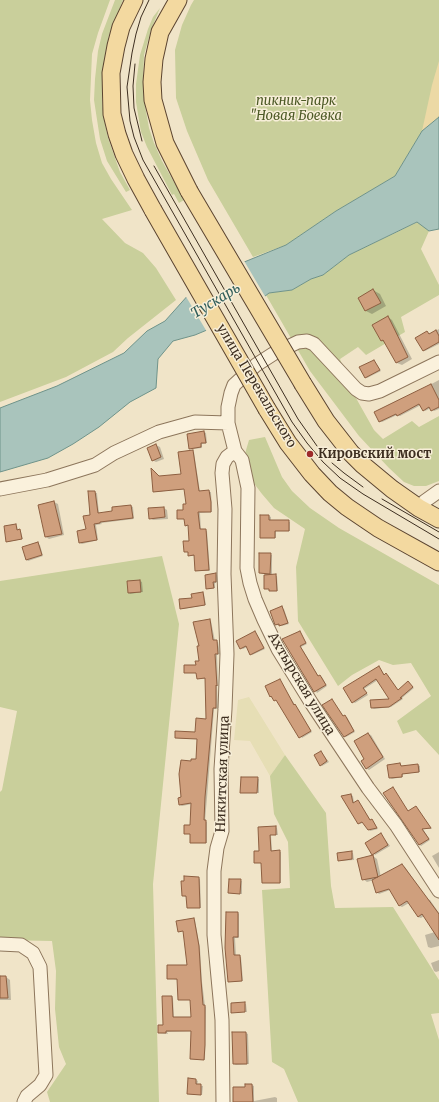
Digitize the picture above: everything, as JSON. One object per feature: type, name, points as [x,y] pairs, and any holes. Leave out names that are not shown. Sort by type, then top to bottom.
[{"type":"main road","name":"улица Перекальского","points":[[134,0],[121,27],[111,73],[112,114],[124,154],[136,179],[267,409],[288,443],[312,474],[330,493],[347,507],[378,528],[439,562]]},
{"type":"main road","points":[[178,0],[160,32],[154,59],[152,82],[153,100],[165,143],[189,191],[326,421],[351,453],[363,465],[392,489],[419,508],[439,519]]},
{"type":"street","name":"Ахтырская улица","points":[[439,362],[380,391],[369,394],[362,393],[356,389],[314,344],[307,341],[298,342],[272,354],[256,365],[234,385],[228,407],[228,423],[235,451],[242,460],[248,488],[247,568],[255,599],[264,620],[278,649],[312,704],[368,788],[396,825],[439,891]]},
{"type":"street","points":[[0,490],[47,480],[95,465],[114,453],[159,432],[195,422],[228,423]]},
{"type":"street","name":"Никитская улица","points":[[223,1102],[222,1020],[214,935],[214,871],[217,848],[222,831],[221,769],[227,654],[224,574],[225,509],[222,473],[223,464],[227,457],[235,451]]},
{"type":"street","points":[[419,508],[425,501],[439,491]]},
{"type":"street","points":[[0,944],[21,945],[33,953],[40,967],[46,1075],[40,1086],[26,1099]]},
{"type":"shaded area","points":[[249,697],[285,755],[270,776],[250,741],[234,740],[238,700]]},
{"type":"green space","points":[[0,0],[110,0],[92,54],[90,100],[92,120],[96,143],[102,163],[132,210],[102,219],[125,243],[143,253],[156,268],[176,300],[128,338],[113,352],[66,377],[0,402]]},
{"type":"green space","points":[[115,0],[123,0],[109,35],[102,78],[102,100],[108,138],[120,172],[130,190],[126,192],[107,161],[100,139],[94,100],[98,51],[102,34]]},
{"type":"green space","name":"пикник-парк \"Новая Боевка","points":[[194,0],[439,0],[439,117],[422,131],[395,176],[336,211],[286,245],[253,257],[208,180],[187,131],[176,98],[175,50],[182,25]]},
{"type":"green space","points":[[160,8],[151,30],[144,55],[144,100],[149,128],[154,143],[162,161],[184,200],[179,203],[174,194],[172,195],[147,147],[141,132],[136,102],[136,84],[140,55],[153,17]]},
{"type":"green space","points":[[418,222],[429,231],[421,249],[439,285],[439,295],[401,317],[405,332],[366,355],[358,347],[340,359],[352,391],[374,430],[383,439],[412,421],[419,427],[439,416],[439,481],[426,486],[414,486],[404,482],[359,436],[310,371],[266,295],[269,293],[292,290],[311,279],[323,275],[349,255]]},
{"type":"green space","points":[[265,437],[282,477],[292,491],[310,508],[339,528],[439,585],[439,755],[416,730],[403,734],[397,721],[431,696],[411,663],[393,665],[379,660],[352,675],[338,686],[298,621],[296,567],[305,529],[274,508],[262,494],[253,482],[244,457],[249,440]]},
{"type":"green space","points":[[162,556],[179,624],[153,884],[159,1102],[50,1102],[47,1092],[66,1064],[59,1047],[55,1009],[56,971],[52,941],[0,940],[0,792],[2,790],[17,711],[0,707],[0,581]]},
{"type":"green space","points":[[285,755],[326,813],[331,886],[335,908],[393,907],[439,980],[439,1013],[431,1014],[439,1040],[439,1102],[298,1102],[284,1069],[272,1062],[262,890],[290,888],[288,842],[274,814],[270,776]]},
{"type":"sand","points":[[439,61],[439,117],[422,131],[432,85]]},
{"type":"water","name":"Тускарь","points":[[439,117],[439,229],[429,231],[417,222],[349,255],[323,275],[311,279],[292,290],[269,293],[238,317],[195,335],[173,341],[158,359],[156,388],[130,402],[99,427],[48,458],[0,472],[0,408],[57,386],[124,353],[147,331],[165,321],[190,293],[222,271],[286,245],[336,211],[395,176],[422,131]]},
{"type":"pier","points":[[243,259],[266,298],[239,318],[207,332],[185,295],[221,269]]},
{"type":"building","points":[[373,289],[381,303],[365,311],[358,298]]},
{"type":"building","points":[[388,316],[408,357],[396,363],[383,340],[381,341],[372,325]]},
{"type":"building","points":[[436,330],[439,336],[439,342],[423,351],[415,338],[427,331],[429,334]]},
{"type":"building","points":[[374,360],[380,370],[365,378],[359,367]]},
{"type":"building","points":[[431,384],[439,400],[439,407],[431,411],[429,407],[423,411],[419,404],[397,416],[396,414],[379,422],[374,412]]},
{"type":"building","points":[[204,431],[206,443],[201,443],[201,447],[189,449],[187,434]]},
{"type":"building","points":[[156,444],[161,457],[152,461],[147,448]]},
{"type":"building","points":[[193,450],[199,491],[209,490],[211,502],[211,512],[198,512],[200,529],[206,529],[209,570],[195,571],[194,555],[188,556],[188,552],[184,552],[183,541],[189,541],[188,525],[185,526],[184,519],[177,519],[177,510],[183,510],[183,504],[186,504],[184,489],[153,492],[151,468],[159,476],[181,474],[178,452]]},
{"type":"building","points":[[88,491],[95,491],[98,513],[112,511],[112,507],[131,505],[133,518],[94,524],[97,540],[79,543],[77,531],[86,529],[83,516],[90,515]]},
{"type":"building","points":[[54,501],[62,534],[45,537],[38,505]]},
{"type":"building","points":[[164,507],[165,517],[149,519],[148,508]]},
{"type":"building","points":[[260,515],[269,515],[269,520],[289,520],[289,531],[275,531],[275,538],[260,538]]},
{"type":"building","points":[[16,524],[17,530],[20,529],[22,539],[6,542],[4,526]]},
{"type":"building","points":[[38,542],[42,555],[26,560],[22,547]]},
{"type":"building","points":[[259,553],[271,553],[270,574],[259,573]]},
{"type":"building","points":[[216,573],[216,582],[213,582],[214,588],[206,589],[205,575]]},
{"type":"building","points":[[276,574],[277,591],[269,591],[269,589],[264,589],[264,575]]},
{"type":"building","points":[[140,580],[141,592],[128,593],[127,581]]},
{"type":"building","points":[[203,592],[205,605],[180,609],[179,599],[192,598],[191,594]]},
{"type":"building","points":[[282,606],[288,623],[279,626],[279,624],[275,625],[270,611]]},
{"type":"building","points":[[210,619],[213,640],[217,640],[218,654],[215,654],[217,686],[216,685],[216,708],[213,708],[205,797],[204,820],[206,820],[206,843],[190,843],[190,834],[184,834],[184,825],[190,825],[191,803],[179,805],[178,798],[181,797],[179,774],[181,760],[191,761],[191,759],[196,759],[197,739],[175,738],[175,731],[195,732],[196,718],[206,719],[205,678],[197,679],[196,673],[184,673],[184,665],[196,665],[195,661],[199,661],[197,646],[199,646],[193,622]]},
{"type":"building","points":[[255,631],[264,648],[250,655],[246,646],[240,649],[236,641]]},
{"type":"building","points":[[300,631],[306,643],[300,646],[318,676],[320,675],[326,685],[314,692],[282,639]]},
{"type":"building","points":[[379,666],[384,675],[386,673],[398,690],[408,681],[413,687],[400,698],[402,698],[389,707],[371,708],[370,700],[389,699],[376,679],[363,688],[367,693],[352,703],[343,688]]},
{"type":"building","points":[[280,679],[294,705],[295,704],[311,731],[299,738],[276,700],[274,701],[271,696],[270,697],[265,686]]},
{"type":"building","points":[[332,699],[343,716],[345,715],[354,731],[344,737],[322,705]]},
{"type":"building","points":[[368,733],[383,757],[366,769],[361,761],[364,759],[354,741]]},
{"type":"building","points":[[321,751],[327,761],[320,766],[314,755]]},
{"type":"building","points":[[400,763],[401,766],[418,764],[419,772],[402,774],[402,777],[389,778],[387,765]]},
{"type":"building","points":[[241,777],[258,777],[257,793],[240,793]]},
{"type":"building","points":[[393,787],[408,811],[416,806],[431,828],[422,829],[429,839],[419,845],[383,793]]},
{"type":"building","points":[[351,794],[353,803],[358,800],[370,820],[372,819],[377,828],[368,830],[362,822],[358,824],[341,796]]},
{"type":"building","points":[[276,826],[276,835],[270,835],[271,851],[280,850],[280,883],[262,883],[261,863],[254,863],[254,851],[259,851],[258,827]]},
{"type":"building","points":[[381,833],[388,845],[372,855],[365,843]]},
{"type":"building","points":[[352,851],[352,859],[338,861],[337,853]]},
{"type":"building","points":[[373,855],[378,877],[362,880],[357,859]]},
{"type":"building","points":[[402,864],[439,914],[439,940],[422,914],[418,917],[407,901],[399,906],[389,889],[376,893],[372,880]]},
{"type":"building","points":[[184,876],[199,877],[200,908],[187,908],[186,896],[182,896],[181,881],[184,881]]},
{"type":"building","points":[[229,879],[241,879],[240,894],[228,893]]},
{"type":"building","points":[[226,912],[238,912],[238,937],[233,937],[234,955],[240,955],[242,981],[228,982],[225,948]]},
{"type":"building","points":[[194,918],[199,946],[203,1005],[205,1005],[204,1060],[190,1059],[191,1031],[166,1031],[166,1033],[158,1033],[158,1025],[163,1025],[162,996],[172,996],[173,1017],[191,1017],[190,1000],[178,1000],[177,979],[167,979],[167,965],[187,965],[183,931],[178,932],[176,921]]},
{"type":"building","points":[[0,976],[6,976],[8,998],[0,998]]},
{"type":"building","points":[[245,1002],[245,1012],[231,1013],[231,1003]]},
{"type":"building","points":[[232,1032],[246,1032],[247,1064],[233,1064]]},
{"type":"building","points":[[188,1078],[196,1079],[196,1084],[201,1084],[201,1095],[187,1094]]},
{"type":"building","points":[[245,1084],[252,1084],[253,1102],[233,1102],[233,1087],[245,1087]]},
{"type":"tram line","points":[[149,0],[141,17],[136,34],[127,87],[130,121],[134,137],[143,160],[292,422],[307,443],[323,462],[340,478],[363,494],[439,539]]},
{"type":"tram line","points":[[135,64],[133,86],[134,108],[142,141]]},
{"type":"tram line","points":[[154,166],[298,419],[317,446]]},
{"type":"tram line","points":[[332,463],[363,487]]},
{"type":"tram line","points":[[382,499],[439,532]]},
{"type":"place","name":"Кировский мост","points":[[310,454]]}]
